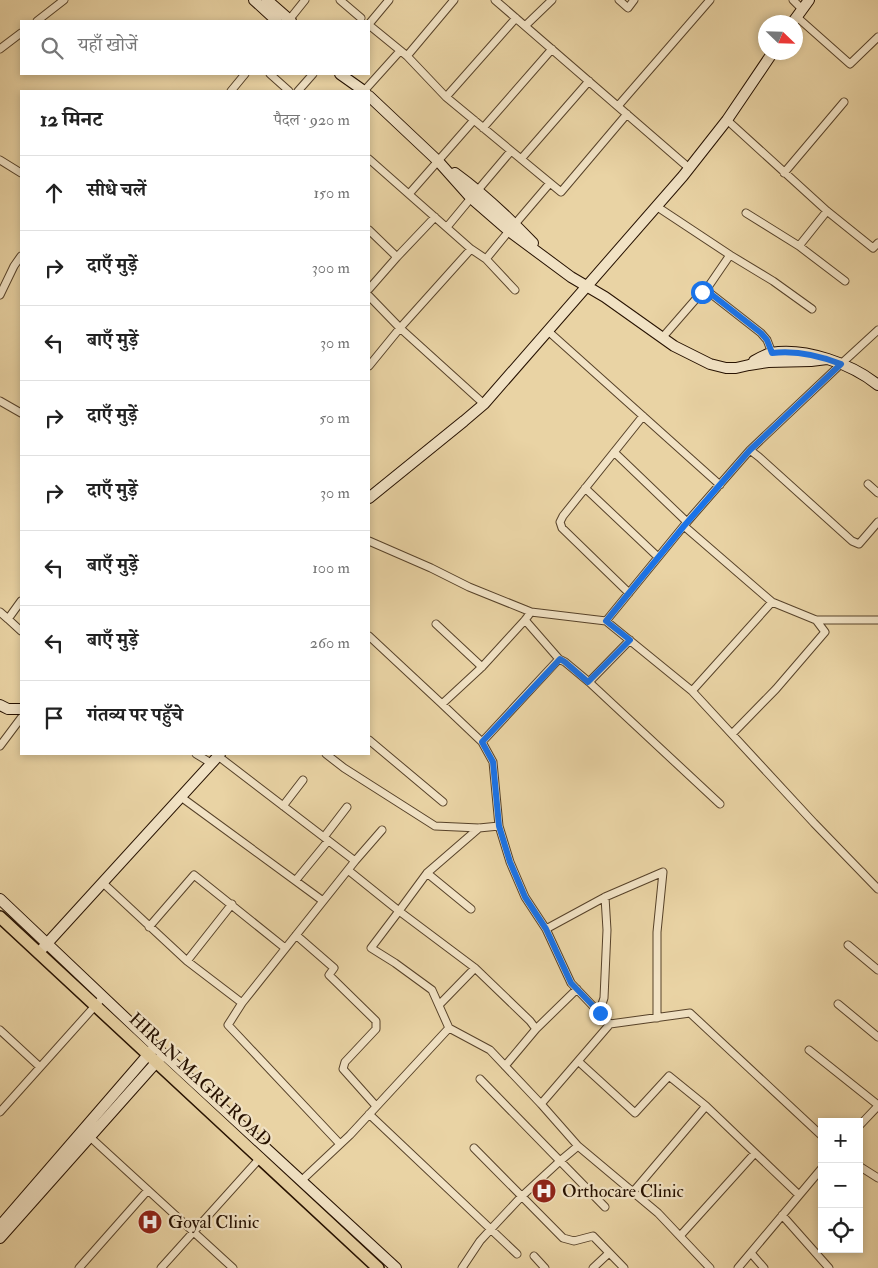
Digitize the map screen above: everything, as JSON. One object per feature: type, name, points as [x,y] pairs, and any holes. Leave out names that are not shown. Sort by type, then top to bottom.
[{"type":"main road","name":"HIRAN MAGRI ROAD","points":[[0,917],[95,1006],[156,1055],[260,1159],[378,1268]]},
{"type":"street","points":[[38,20],[64,0]]},
{"type":"street","points":[[254,0],[277,20]]},
{"type":"street","points":[[267,0],[290,20],[305,0]]},
{"type":"street","points":[[340,0],[361,20]]},
{"type":"street","points":[[370,24],[389,0]]},
{"type":"street","points":[[407,56],[454,0]]},
{"type":"street","points":[[496,0],[689,168]]},
{"type":"street","points":[[525,26],[552,0]]},
{"type":"street","points":[[619,0],[628,8],[634,0]]},
{"type":"street","points":[[618,106],[710,0]]},
{"type":"street","points":[[793,0],[797,15]]},
{"type":"street","points":[[798,15],[809,0]]},
{"type":"street","points":[[446,98],[516,18]]},
{"type":"street","points":[[803,21],[850,64],[878,37]]},
{"type":"street","points":[[370,26],[407,56],[446,98],[561,192],[627,114]]},
{"type":"street","points":[[0,49],[20,34]]},
{"type":"street","points":[[483,128],[552,49]]},
{"type":"street","points":[[365,90],[400,51]]},
{"type":"street","points":[[370,497],[484,404],[689,168],[727,120],[768,60]]},
{"type":"street","points":[[232,90],[244,75]]},
{"type":"street","points":[[271,75],[288,90]]},
{"type":"street","points":[[299,90],[312,75]]},
{"type":"street","points":[[341,75],[363,90]]},
{"type":"street","points":[[348,75],[363,90]]},
{"type":"street","points":[[521,159],[589,81]]},
{"type":"street","points":[[370,97],[553,264],[571,278],[605,297],[662,338],[690,354],[718,366],[736,368],[772,353],[802,353],[841,364],[876,382]]},
{"type":"street","points":[[784,173],[844,102]]},
{"type":"street","points":[[409,194],[474,120]]},
{"type":"street","points":[[727,120],[827,211],[873,248],[878,243]]},
{"type":"street","points":[[447,227],[511,151]]},
{"type":"street","points":[[370,159],[471,249],[486,259],[514,290]]},
{"type":"street","points":[[0,160],[20,172]]},
{"type":"street","points":[[486,259],[550,183]]},
{"type":"street","points":[[656,206],[773,281],[812,309]]},
{"type":"street","points":[[799,246],[827,211]]},
{"type":"street","points":[[746,213],[799,246],[844,281]]},
{"type":"street","points":[[370,288],[435,217]]},
{"type":"street","points":[[370,231],[397,257]]},
{"type":"street","points":[[370,365],[400,328],[471,249]]},
{"type":"street","points":[[662,338],[702,292],[706,290],[730,255]]},
{"type":"street","points":[[0,294],[20,257]]},
{"type":"street","points":[[706,290],[761,333],[767,340],[772,353]]},
{"type":"street","points":[[370,297],[400,328],[484,404]]},
{"type":"street","points":[[606,621],[685,524],[750,450],[878,330]]},
{"type":"street","points":[[548,331],[720,484]]},
{"type":"street","points":[[749,364],[827,359]]},
{"type":"street","points":[[0,401],[20,412]]},
{"type":"street","points":[[629,593],[562,528],[560,522],[643,416]]},
{"type":"street","points":[[750,450],[852,541],[859,544],[878,522]]},
{"type":"street","points":[[614,452],[685,524],[772,602],[816,620],[878,620]]},
{"type":"street","points":[[868,484],[878,493]]},
{"type":"street","points":[[585,488],[658,557]]},
{"type":"street","points":[[370,541],[469,587],[531,612],[606,621],[692,691],[814,824],[878,889]]},
{"type":"street","points":[[8,619],[20,602]]},
{"type":"street","points":[[692,691],[772,602]]},
{"type":"street","points":[[0,612],[20,630]]},
{"type":"street","points":[[442,704],[482,667],[531,612]]},
{"type":"street","points":[[525,620],[560,659],[588,682],[720,804]]},
{"type":"street","points":[[732,734],[776,689],[825,632],[816,620]]},
{"type":"street","points":[[436,624],[482,667]]},
{"type":"street","points":[[370,637],[482,742],[493,762],[499,826],[510,862],[525,897],[546,929],[571,983],[610,1024]]},
{"type":"street","points":[[588,682],[630,640]]},
{"type":"street","points":[[482,742],[560,659]]},
{"type":"street","points":[[0,705],[8,709],[20,709]]},
{"type":"street","points":[[0,746],[20,719]]},
{"type":"street","points":[[370,741],[443,802]]},
{"type":"street","points":[[201,755],[217,758],[355,861]]},
{"type":"street","points":[[327,755],[344,768],[435,826],[479,828],[499,826]]},
{"type":"street","points":[[38,953],[217,758]]},
{"type":"street","points":[[283,806],[304,780]]},
{"type":"street","points":[[181,797],[323,901]]},
{"type":"street","points":[[296,880],[347,806]]},
{"type":"street","points":[[479,828],[427,873],[371,948],[432,990],[449,1028],[490,1050],[578,1146],[658,1213],[710,1268]]},
{"type":"street","points":[[340,1144],[228,1026],[242,1003],[285,948],[382,830]]},
{"type":"street","points":[[348,870],[399,911],[476,968],[536,1029]]},
{"type":"street","points":[[546,929],[605,897],[663,872],[658,932],[657,1018]]},
{"type":"street","points":[[427,873],[471,909]]},
{"type":"street","points":[[149,927],[194,875],[285,948]]},
{"type":"street","points":[[102,883],[187,961],[242,1003]]},
{"type":"street","points":[[600,1013],[604,998],[607,930],[605,897]]},
{"type":"street","points":[[0,900],[103,997],[156,1055],[268,1150],[396,1268]]},
{"type":"street","points":[[187,961],[232,904]]},
{"type":"street","points":[[296,936],[334,968],[329,975],[376,1021],[376,1029],[345,1062],[343,1069],[376,1106]]},
{"type":"street","points":[[848,945],[878,970]]},
{"type":"street","points":[[439,1005],[476,968]]},
{"type":"street","points":[[505,1066],[536,1029],[578,989]]},
{"type":"street","points":[[0,1112],[103,997]]},
{"type":"street","points":[[838,1004],[878,1037]]},
{"type":"street","points":[[541,1104],[610,1024],[690,1014],[818,1132]]},
{"type":"street","points":[[301,1181],[340,1144],[449,1028]]},
{"type":"street","points":[[0,1030],[40,1067]]},
{"type":"street","points":[[809,1050],[878,1106],[863,1122]]},
{"type":"street","points":[[0,1238],[90,1137],[156,1055]]},
{"type":"street","points":[[0,1226],[156,1055]]},
{"type":"street","points":[[578,1061],[634,1113],[669,1076],[706,1106],[799,1195]]},
{"type":"street","points":[[480,1078],[605,1207]]},
{"type":"street","points":[[632,1192],[706,1106]]},
{"type":"street","points":[[369,1114],[517,1254]]},
{"type":"street","points":[[90,1137],[233,1268]]},
{"type":"street","points":[[462,1268],[480,1241],[521,1197],[578,1146]]},
{"type":"street","points":[[474,1148],[563,1238],[574,1241],[593,1236],[624,1268]]},
{"type":"street","points":[[161,1268],[268,1150]]},
{"type":"street","points":[[680,1236],[755,1154]]},
{"type":"street","points":[[863,1169],[878,1178]]},
{"type":"street","points":[[738,1268],[818,1173]]},
{"type":"street","points":[[79,1268],[148,1190]]},
{"type":"street","points":[[782,1215],[829,1268]]},
{"type":"street","points":[[592,1268],[609,1253]]},
{"type":"street","points":[[751,1253],[764,1268]]},
{"type":"street","points":[[534,1256],[545,1268]]},
{"type":"place","name":"Orthocare Clinic","points":[[544,1191]]},
{"type":"place","name":"Goyal Clinic","points":[[150,1222]]},
{"type":"route","points":[[600,1013],[571,983],[546,929],[525,897],[510,862],[499,826],[493,762],[482,742],[560,659],[588,682],[630,640],[606,621],[684,526],[750,450],[841,364],[802,353],[772,353],[767,340],[761,333],[706,290],[702,292]]}]
